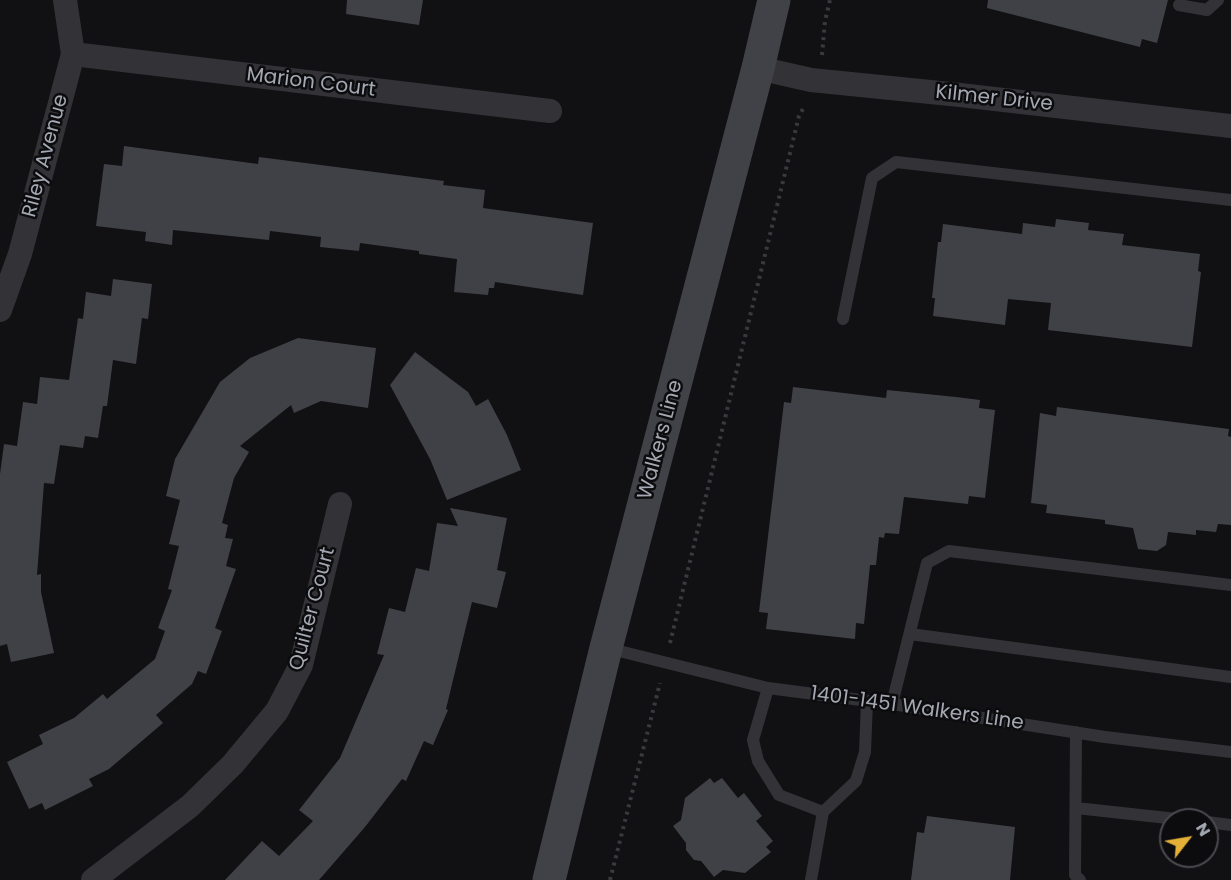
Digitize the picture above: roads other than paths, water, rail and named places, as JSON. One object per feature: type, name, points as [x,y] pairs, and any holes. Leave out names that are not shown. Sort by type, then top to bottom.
[{"type":"main road","name":"Walkers Line","points":[[549,880],[606,648],[774,0]]},
{"type":"street","name":"Riley Avenue","points":[[0,310],[20,254],[73,54],[64,0]]},
{"type":"street","name":"Marion Court","points":[[73,54],[550,111]]},
{"type":"street","name":"Kilmer Drive","points":[[758,68],[819,81],[1231,126]]},
{"type":"street","name":"Quilter Court","points":[[93,880],[190,806],[233,764],[277,711],[301,666],[340,504]]},
{"type":"lane","points":[[1179,5],[1207,10],[1218,0]]},
{"type":"lane","points":[[843,319],[872,178],[896,162],[1231,200]]},
{"type":"lane","points":[[892,704],[927,563],[949,551],[1231,585]]},
{"type":"lane","points":[[910,634],[1231,677]]},
{"type":"lane","name":"1401-1451 Walkers Line","points":[[606,648],[768,688],[1231,752]]},
{"type":"lane","points":[[768,688],[753,740],[758,761],[779,795],[823,812]]},
{"type":"lane","points":[[811,880],[823,812],[856,781],[865,752],[867,701]]},
{"type":"lane","points":[[1076,732],[1075,875],[1080,880]]},
{"type":"lane","points":[[1076,808],[1159,817]]}]
